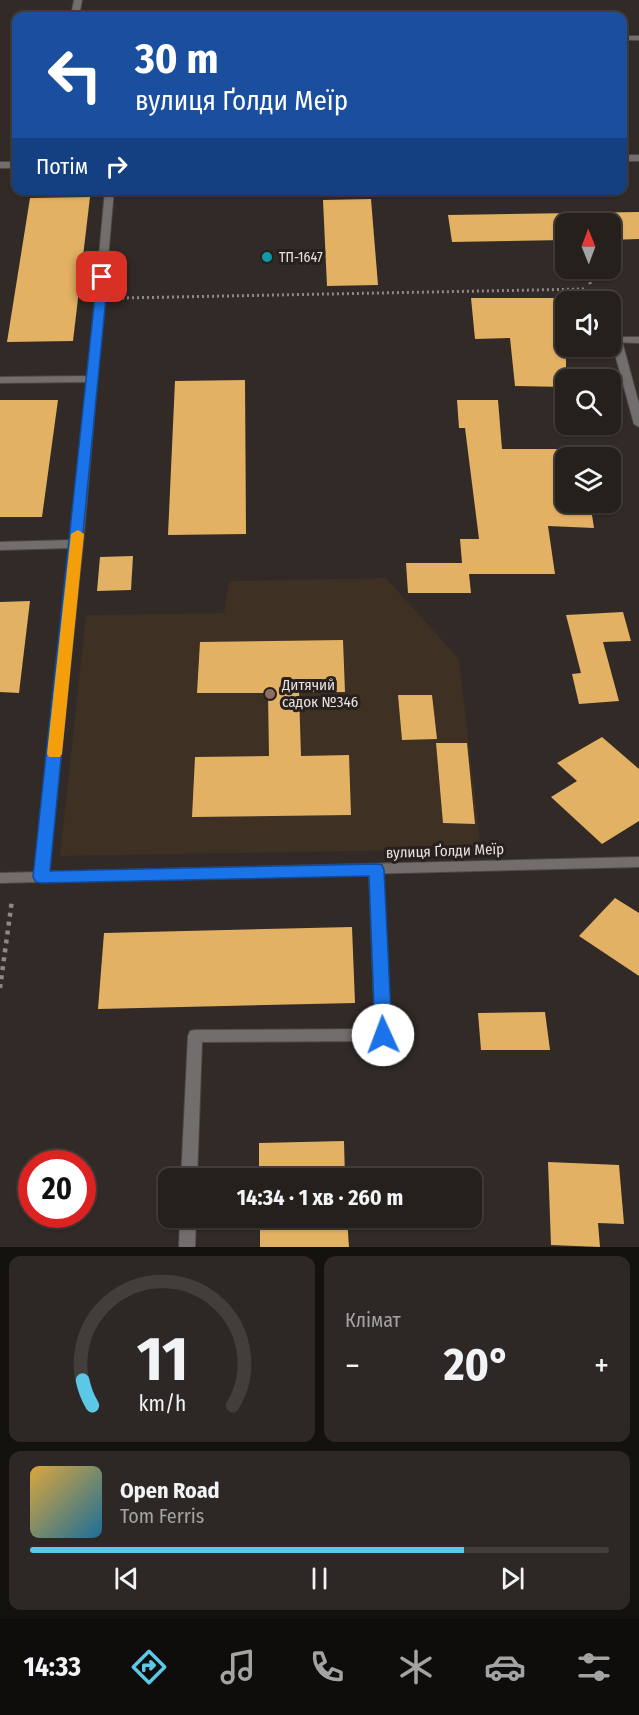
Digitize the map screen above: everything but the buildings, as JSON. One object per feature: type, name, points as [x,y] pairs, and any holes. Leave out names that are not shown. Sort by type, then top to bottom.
[{"type":"street","points":[[41,877],[77,544],[110,195]]},
{"type":"street","points":[[621,340],[639,339]]},
{"type":"street","points":[[621,355],[639,424]]},
{"type":"street","points":[[0,380],[93,380]]},
{"type":"street","points":[[0,546],[77,544]]},
{"type":"street","name":"вулиця Ґолди Меїр","points":[[0,878],[639,862]]},
{"type":"street","points":[[189,1168],[195,1036],[383,1035],[376,870]]},
{"type":"street","points":[[187,1247],[188,1228]]},
{"type":"path","points":[[100,299],[592,289],[589,279]]},
{"type":"path","points":[[0,988],[15,878]]},
{"type":"shaded area","name":"Дитячий садок №346","points":[[386,578],[459,659],[481,849],[60,856],[86,615],[224,613],[229,581]]},
{"type":"slow traffic","points":[[54,754],[78,534]]},
{"type":"place","name":"ТП-1647","points":[[267,257]]},
{"type":"place","name":"Дитячий садок №346","points":[[270,694]]},
{"type":"route","points":[[102,277],[77,544],[41,877],[376,870],[383,1035]]}]
